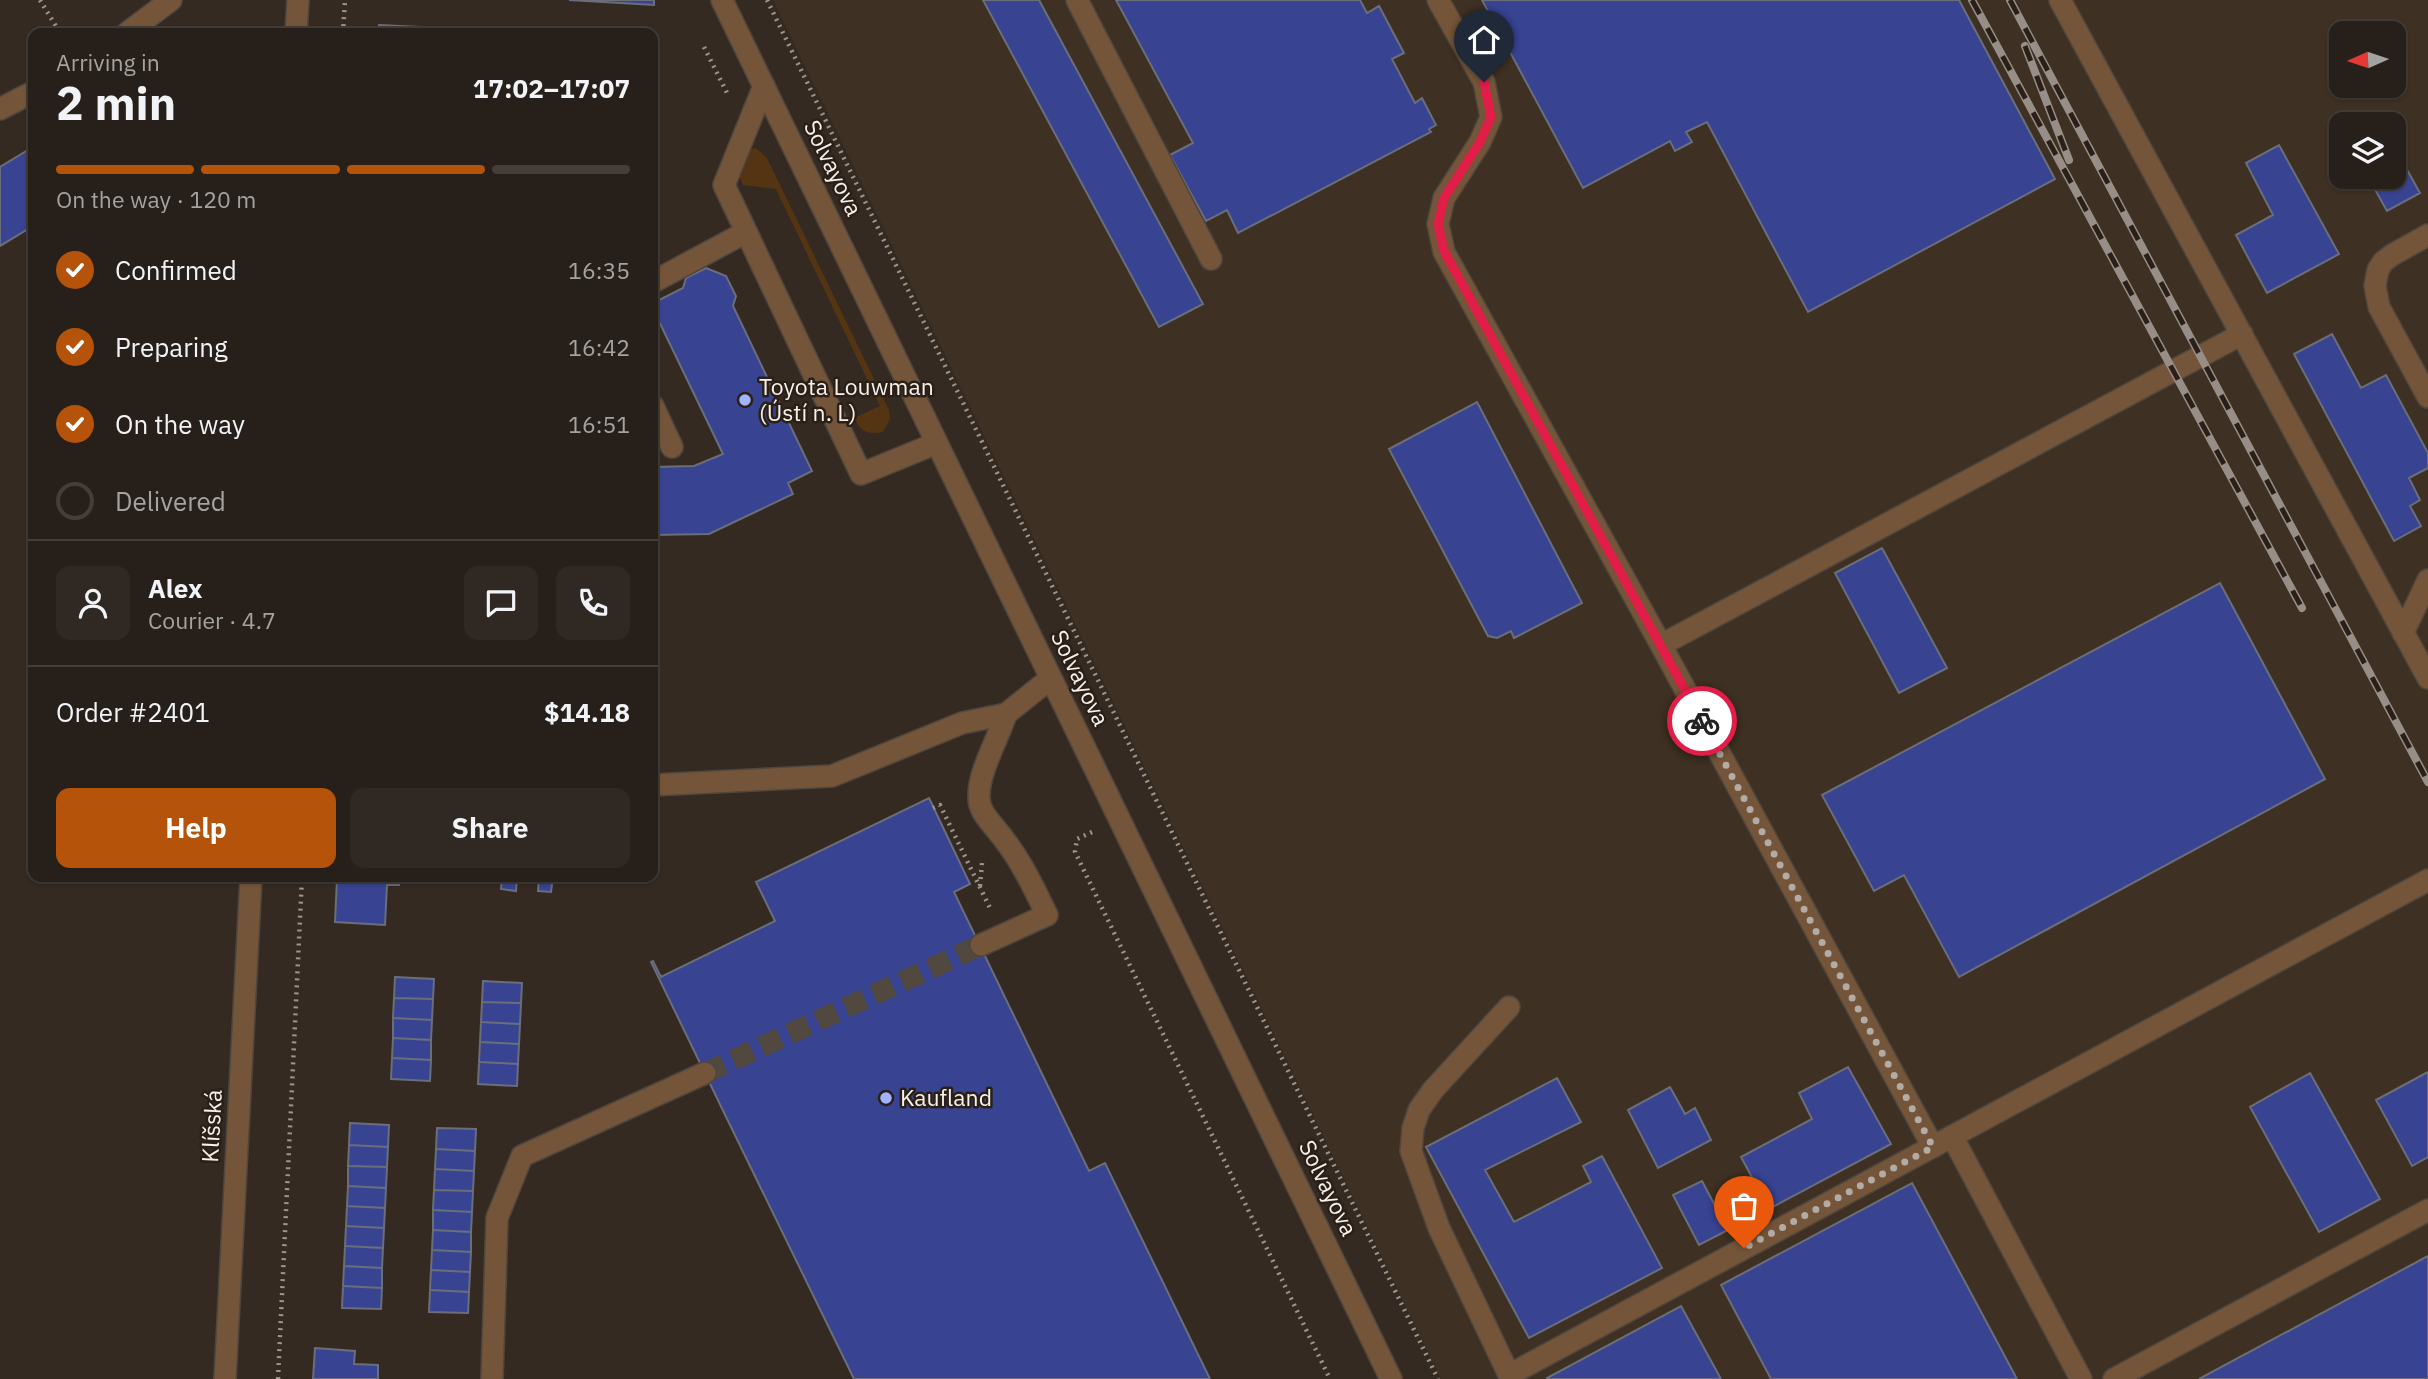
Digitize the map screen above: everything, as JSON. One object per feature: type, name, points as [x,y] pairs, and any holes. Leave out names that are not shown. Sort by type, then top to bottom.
[{"type":"street","points":[[134,28],[171,0]]},
{"type":"street","points":[[296,28],[298,0]]},
{"type":"street","name":"Solvayova","points":[[722,0],[1391,1379]]},
{"type":"street","points":[[1077,0],[1211,259]]},
{"type":"street","points":[[1438,0],[1484,82],[1491,117],[1480,142],[1444,198],[1438,224],[1444,251],[1933,1147]]},
{"type":"street","points":[[2060,0],[2428,678]]},
{"type":"street","points":[[764,86],[724,185],[861,474],[937,443]]},
{"type":"street","points":[[3,101],[28,94]]},
{"type":"street","points":[[658,279],[746,232]]},
{"type":"street","points":[[2428,235],[2383,262],[2378,270],[2375,286],[2379,307],[2428,397]]},
{"type":"street","points":[[1661,645],[2242,334]]},
{"type":"street","points":[[658,417],[672,447]]},
{"type":"street","points":[[2403,633],[2428,580]]},
{"type":"street","points":[[658,785],[831,776],[962,723],[1006,714],[1051,678]]},
{"type":"street","points":[[981,945],[1047,915],[1024,866],[982,813],[978,798],[981,776],[1006,714]]},
{"type":"street","name":"Klíšská","points":[[225,1379],[251,882]]},
{"type":"street","points":[[1508,1007],[1433,1090],[1419,1110],[1413,1128],[1411,1151],[1444,1239],[1510,1377],[1952,1136],[2425,889]]},
{"type":"street","points":[[492,1379],[497,1218],[522,1156],[705,1073]]},
{"type":"street","points":[[1952,1136],[2081,1379]]},
{"type":"street","points":[[2114,1379],[2428,1210]]},
{"type":"path","points":[[40,0],[57,28]]},
{"type":"path","points":[[343,28],[345,0]]},
{"type":"path","points":[[767,0],[1438,1379]]},
{"type":"path","points":[[704,47],[745,131]]},
{"type":"path","points":[[933,808],[940,805],[1003,935]]},
{"type":"path","points":[[1094,830],[1077,839],[1075,852],[1330,1379]]},
{"type":"path","points":[[278,1379],[302,882]]},
{"type":"shaded area","points":[[773,0],[2428,0],[2428,1379],[1441,1379]]},
{"type":"shaded area","points":[[756,148],[767,158],[889,410],[890,419],[883,432],[866,431],[859,427],[854,418],[880,406],[776,189],[743,185],[735,168],[744,150]]},
{"type":"building","points":[[569,0],[654,0],[654,5]]},
{"type":"building","points":[[983,0],[1039,0],[1203,304],[1159,327]]},
{"type":"building","points":[[1116,0],[1360,0],[1367,13],[1379,6],[1404,53],[1392,59],[1415,103],[1422,98],[1436,125],[1429,129],[1431,132],[1238,233],[1227,210],[1206,221],[1170,155],[1193,143]]},
{"type":"building","points":[[1482,0],[1959,0],[2055,179],[1808,312],[1707,122],[1686,132],[1692,142],[1675,151],[1670,141],[1583,188]]},
{"type":"building","points":[[379,25],[441,28],[379,28]]},
{"type":"building","points":[[2279,145],[2339,254],[2267,293],[2236,235],[2273,215],[2246,163]]},
{"type":"building","points":[[28,150],[28,229],[0,246],[0,167]]},
{"type":"building","points":[[2406,168],[2420,193],[2387,211],[2375,189],[2406,189]]},
{"type":"building","points":[[706,268],[726,276],[736,296],[733,306],[812,471],[788,483],[793,494],[709,534],[658,535],[658,467],[694,466],[723,454],[658,319],[658,300],[683,288],[686,278]]},
{"type":"building","points":[[2332,334],[2361,388],[2386,375],[2428,453],[2428,468],[2409,478],[2420,500],[2410,506],[2421,526],[2394,541],[2294,354]]},
{"type":"building","points":[[1477,402],[1582,603],[1514,638],[1511,631],[1497,638],[1488,636],[1389,449]]},
{"type":"building","points":[[1882,548],[1947,668],[1899,693],[1835,573]]},
{"type":"building","points":[[2220,583],[2325,779],[1959,977],[1904,875],[1874,891],[1822,795]]},
{"type":"building","name":"Kaufland","points":[[929,798],[970,884],[954,892],[1089,1171],[1105,1163],[1210,1379],[854,1379],[651,962],[653,961],[661,977],[775,921],[756,882]]},
{"type":"building","points":[[337,882],[399,882],[399,885],[387,885],[385,925],[335,922]]},
{"type":"building","points":[[502,882],[517,882],[516,891],[501,889]]},
{"type":"building","points":[[539,882],[552,882],[551,892],[538,891]]},
{"type":"building","points":[[395,977],[434,979],[433,999],[394,998]]},
{"type":"building","points":[[483,981],[522,983],[521,1003],[482,1002]]},
{"type":"building","points":[[394,998],[433,999],[432,1020],[393,1018]]},
{"type":"building","points":[[482,1002],[521,1003],[520,1024],[481,1022]]},
{"type":"building","points":[[393,1018],[432,1020],[431,1040],[393,1038]]},
{"type":"building","points":[[481,1022],[520,1024],[519,1044],[480,1042]]},
{"type":"building","points":[[393,1038],[431,1040],[431,1060],[392,1058]]},
{"type":"building","points":[[480,1042],[519,1044],[518,1064],[479,1062]]},
{"type":"building","points":[[392,1058],[431,1060],[430,1081],[391,1079]]},
{"type":"building","points":[[479,1062],[518,1064],[517,1086],[478,1084]]},
{"type":"building","points":[[1848,1067],[1891,1144],[1769,1209],[1741,1157],[1812,1119],[1799,1093]]},
{"type":"building","points":[[2428,1072],[2428,1157],[2412,1166],[2376,1100]]},
{"type":"building","points":[[2310,1073],[2380,1199],[2319,1232],[2250,1107]]},
{"type":"building","points":[[1557,1078],[1581,1122],[1485,1170],[1514,1222],[1591,1182],[1583,1166],[1602,1156],[1662,1268],[1529,1338],[1426,1147]]},
{"type":"building","points":[[1670,1087],[1685,1114],[1695,1108],[1711,1140],[1658,1168],[1628,1110]]},
{"type":"building","points":[[350,1123],[389,1125],[388,1147],[349,1145]]},
{"type":"building","points":[[437,1128],[476,1129],[475,1151],[436,1149]]},
{"type":"building","points":[[349,1145],[388,1147],[387,1167],[348,1166]]},
{"type":"building","points":[[436,1149],[475,1151],[474,1171],[435,1169]]},
{"type":"building","points":[[348,1166],[387,1167],[386,1188],[348,1186]]},
{"type":"building","points":[[435,1169],[474,1171],[473,1191],[434,1190]]},
{"type":"building","points":[[1702,1181],[1728,1230],[1699,1245],[1673,1195]]},
{"type":"building","points":[[1912,1183],[2017,1379],[1771,1379],[1721,1285]]},
{"type":"building","points":[[348,1186],[386,1188],[385,1208],[347,1206]]},
{"type":"building","points":[[434,1190],[473,1191],[472,1212],[433,1210]]},
{"type":"building","points":[[347,1206],[385,1208],[384,1228],[346,1226]]},
{"type":"building","points":[[433,1210],[472,1212],[471,1232],[433,1230]]},
{"type":"building","points":[[346,1226],[384,1228],[383,1248],[345,1246]]},
{"type":"building","points":[[433,1230],[471,1232],[471,1252],[432,1250]]},
{"type":"building","points":[[345,1246],[383,1248],[382,1268],[344,1266]]},
{"type":"building","points":[[432,1250],[471,1252],[470,1272],[431,1270]]},
{"type":"building","points":[[2428,1256],[2428,1379],[2199,1379]]},
{"type":"building","points":[[344,1266],[382,1268],[382,1288],[343,1286]]},
{"type":"building","points":[[431,1270],[470,1272],[469,1292],[430,1290]]},
{"type":"building","points":[[343,1286],[382,1288],[381,1309],[342,1308]]},
{"type":"building","points":[[430,1290],[469,1292],[468,1313],[429,1312]]},
{"type":"building","points":[[1681,1306],[1721,1379],[1547,1378]]},
{"type":"building","points":[[315,1348],[355,1351],[354,1364],[378,1365],[378,1379],[313,1379]]},
{"type":"tunnel","points":[[705,1073],[981,945]]},
{"type":"railway","points":[[1972,0],[2302,608]]},
{"type":"railway","points":[[2010,0],[2428,782]]},
{"type":"railway","points":[[2025,46],[2069,160]]},
{"type":"way so far","points":[[1702,721],[1933,1147],[1744,1248]]},
{"type":"place","name":"Toyota Louwman (Ústí n. L)","points":[[745,400]]},
{"type":"place","name":"Kaufland","points":[[886,1098]]},
{"type":"route","points":[[1484,82],[1491,117],[1480,142],[1444,198],[1438,224],[1444,251],[1702,721]]}]
